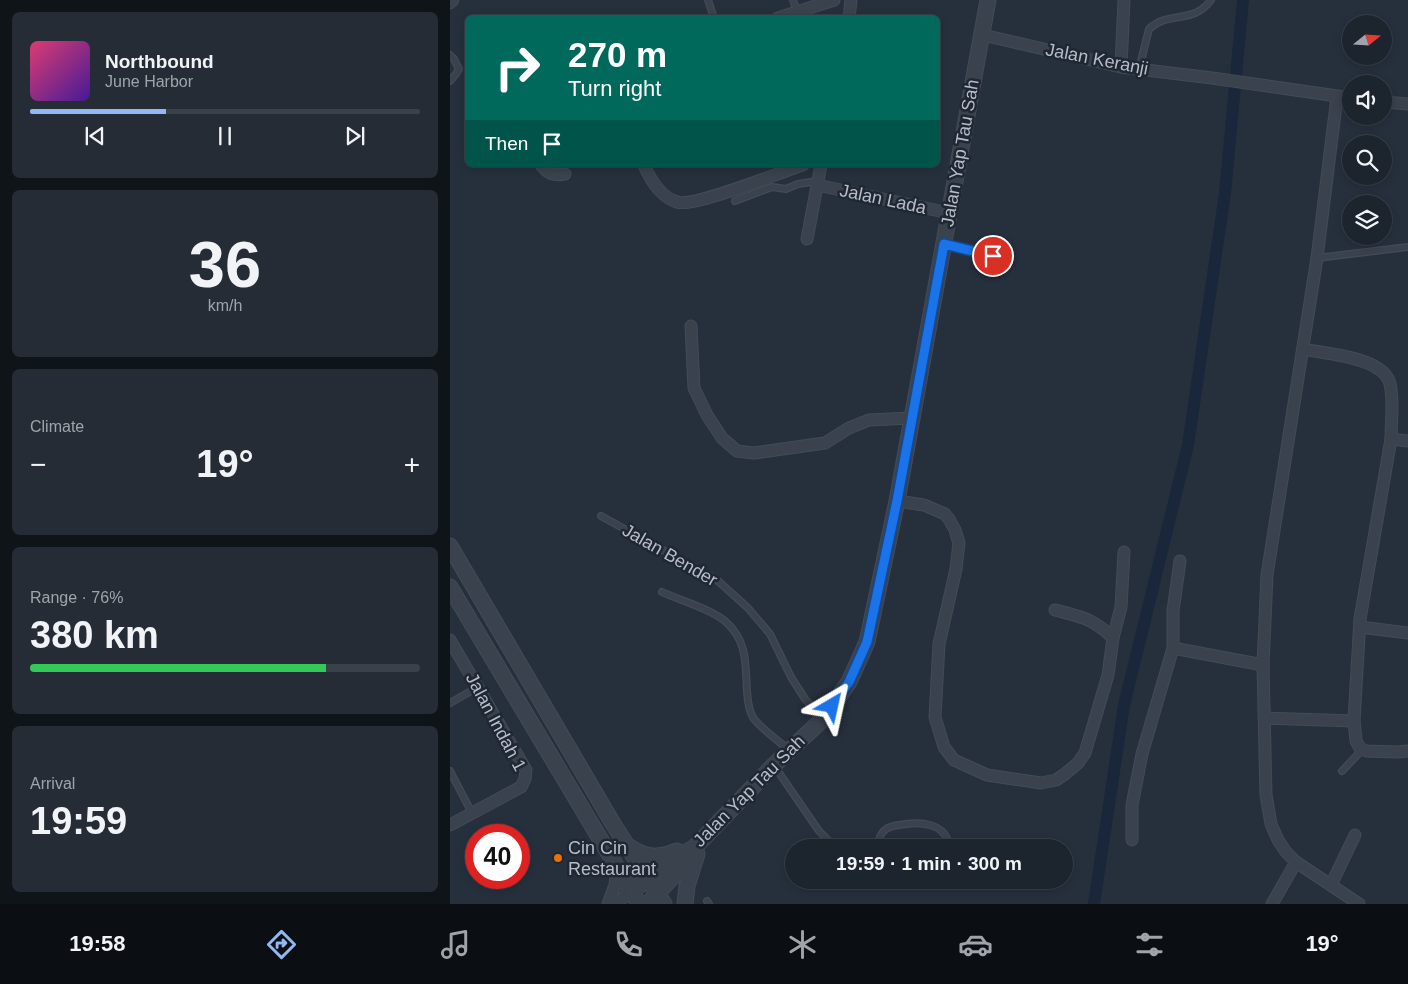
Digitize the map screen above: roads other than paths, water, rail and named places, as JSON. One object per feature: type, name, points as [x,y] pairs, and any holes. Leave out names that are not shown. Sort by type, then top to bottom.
[{"type":"street","points":[[450,3],[453,0]]},
{"type":"street","points":[[788,15],[834,0]]},
{"type":"street","points":[[849,15],[852,0]]},
{"type":"street","name":"Jalan Yap Tau Sah","points":[[636,898],[647,878],[697,844],[823,718],[849,682],[867,642],[897,501],[988,0]]},
{"type":"street","points":[[1121,67],[1124,0]]},
{"type":"street","name":"Jalan Keranji","points":[[983,35],[1121,67],[1212,78],[1338,97]]},
{"type":"street","points":[[1342,97],[1338,97],[1317,258],[1267,575],[1263,665],[1264,718],[1266,795],[1271,824],[1278,840],[1296,862],[1359,904]]},
{"type":"street","points":[[1392,103],[1408,104]]},
{"type":"street","points":[[543,167],[547,172],[556,176],[565,174]]},
{"type":"street","points":[[645,167],[657,187],[668,198],[678,203],[698,201],[796,167]]},
{"type":"street","points":[[807,239],[819,175]]},
{"type":"street","name":"Jalan Lada","points":[[819,175],[949,213]]},
{"type":"street","points":[[691,326],[694,388],[707,415],[722,438],[737,450],[754,454],[825,443],[849,428],[869,420],[912,418]]},
{"type":"street","points":[[1303,350],[1359,360],[1373,365],[1383,372],[1390,384],[1391,439],[1367,573],[1360,627],[1354,721],[1356,741],[1363,750],[1408,751]]},
{"type":"street","points":[[1391,439],[1408,441]]},
{"type":"street","points":[[897,501],[924,505],[944,514],[950,519],[955,530],[958,543],[956,569],[939,644],[935,717],[944,747],[954,760],[987,775],[1041,783],[1056,780],[1078,763],[1086,753],[1108,675],[1121,607],[1124,552]]},
{"type":"street","points":[[450,546],[625,844],[647,878],[656,901]]},
{"type":"street","points":[[1132,840],[1132,805],[1142,754],[1173,648],[1174,610],[1180,561]]},
{"type":"street","points":[[450,586],[636,898],[615,904]]},
{"type":"street","points":[[1055,610],[1092,620],[1114,638]]},
{"type":"street","points":[[1360,627],[1408,632]]},
{"type":"street","name":"Jalan Indah 1","points":[[450,640],[526,770],[525,779],[521,787],[450,825]]},
{"type":"street","points":[[1173,648],[1263,665]]},
{"type":"street","points":[[1264,718],[1354,721]]},
{"type":"street","points":[[1331,885],[1354,835]]},
{"type":"street","points":[[625,844],[640,854],[659,856],[697,844]]},
{"type":"street","points":[[656,901],[697,844]]},
{"type":"street","points":[[685,904],[687,886],[697,844]]},
{"type":"street","points":[[1272,904],[1296,862]]},
{"type":"street","points":[[608,904],[615,885],[617,866]]},
{"type":"lane","points":[[708,0],[713,15]]},
{"type":"lane","points":[[793,0],[797,12]]},
{"type":"lane","points":[[1139,69],[1149,28],[1162,20],[1193,15],[1203,10],[1211,0]]},
{"type":"lane","points":[[450,55],[459,69],[450,81]]},
{"type":"lane","points":[[735,201],[772,187],[786,188],[819,175]]},
{"type":"lane","points":[[944,244],[978,254],[1010,256]]},
{"type":"lane","points":[[1317,258],[1408,247]]},
{"type":"lane","name":"Jalan Bender","points":[[602,516],[717,580],[742,603],[770,634],[791,677],[805,699],[823,718]]},
{"type":"lane","points":[[662,592],[720,617],[735,632],[744,650],[746,687],[749,708],[753,719],[790,751]]},
{"type":"lane","points":[[450,703],[478,687]]},
{"type":"lane","points":[[1342,771],[1363,750]]},
{"type":"lane","points":[[774,765],[819,831],[827,839]]},
{"type":"lane","points":[[450,771],[472,813]]},
{"type":"lane","points":[[880,839],[882,831],[890,826],[911,823],[933,825],[949,839]]},
{"type":"waterway","points":[[1094,904],[1124,705],[1188,445],[1225,193],[1243,0]]},
{"type":"place","name":"Cin Cin Restaurant","points":[[558,858]]}]
